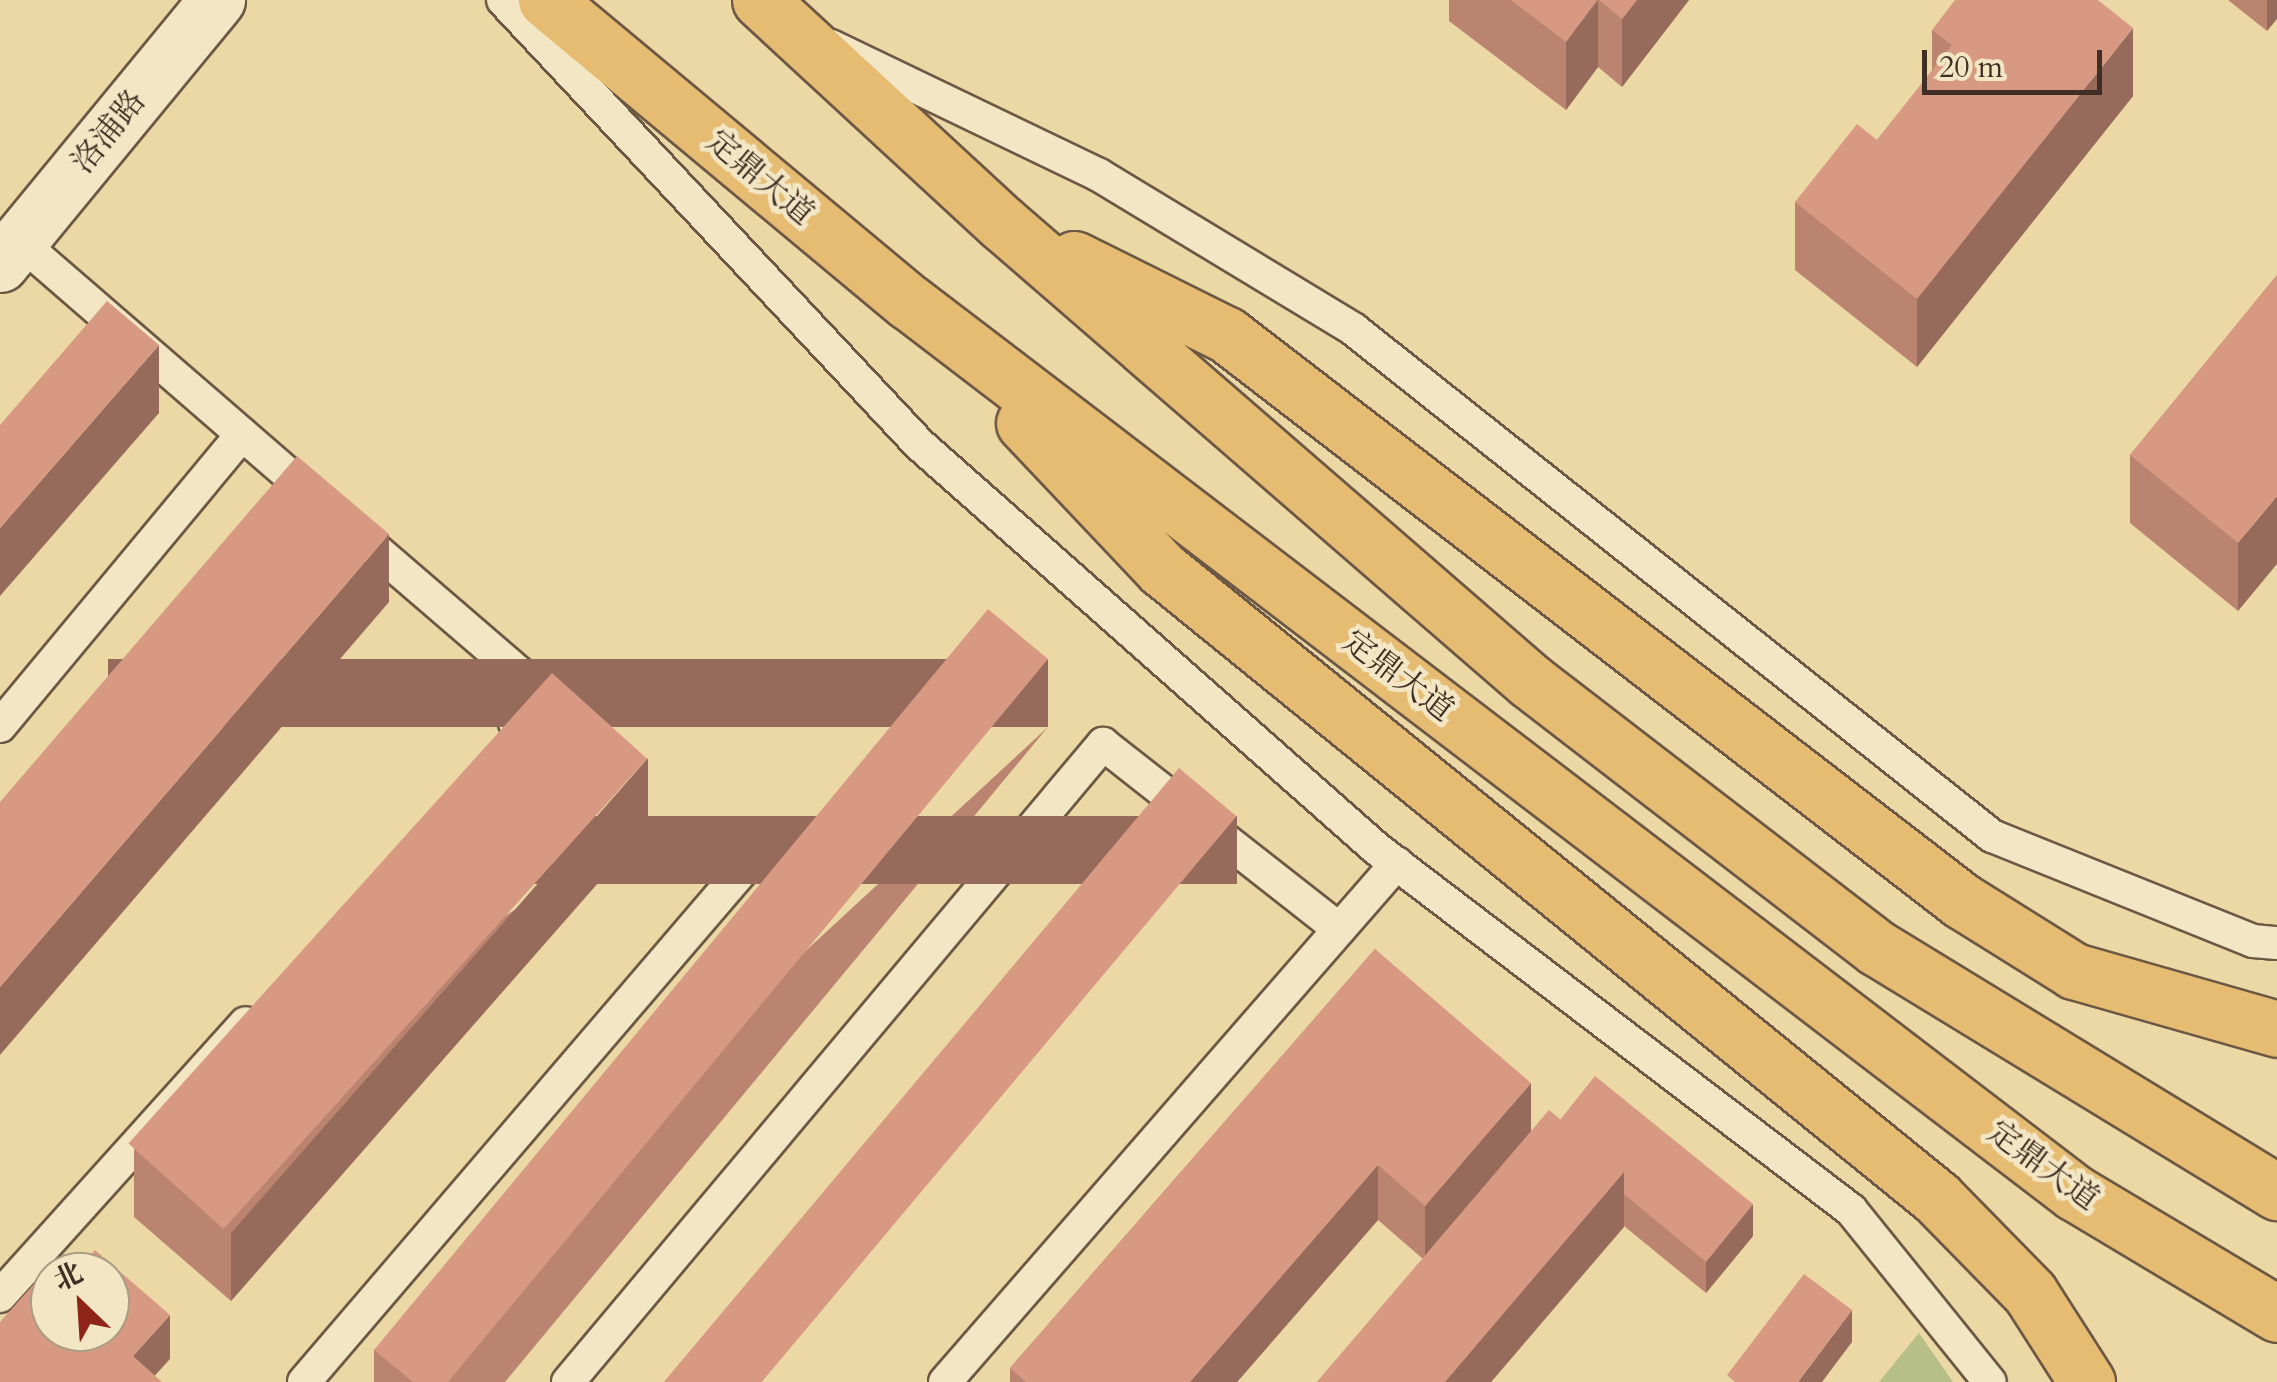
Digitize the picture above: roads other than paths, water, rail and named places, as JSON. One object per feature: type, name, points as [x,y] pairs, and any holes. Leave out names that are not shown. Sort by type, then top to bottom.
[{"type":"main road","name":"定鼎大道","points":[[546,0],[909,302],[2074,1193],[2277,1314]]},
{"type":"main road","points":[[770,11],[1002,224],[1530,681],[1877,948],[2277,1192]]},
{"type":"main road","points":[[1002,224],[1227,335],[1962,901],[2074,971],[2277,1029]]},
{"type":"main road","points":[[909,302],[1162,568],[1937,1198],[2030,1293],[2087,1382]]},
{"type":"street","name":"洛浦路","points":[[10,252],[218,0]]},
{"type":"lane","points":[[503,0],[919,444],[1396,863],[1851,1210],[1990,1382]]},
{"type":"lane","points":[[770,11],[1098,175],[1353,329],[1992,836],[2253,941],[2277,942]]},
{"type":"lane","points":[[10,252],[242,434],[542,693],[489,752]]},
{"type":"lane","points":[[0,726],[242,434]]},
{"type":"lane","points":[[568,1382],[1104,744],[1339,929]]},
{"type":"lane","points":[[304,1382],[762,846]]},
{"type":"lane","points":[[945,1382],[1396,863]]},
{"type":"lane","points":[[0,1296],[264,1002]]}]
